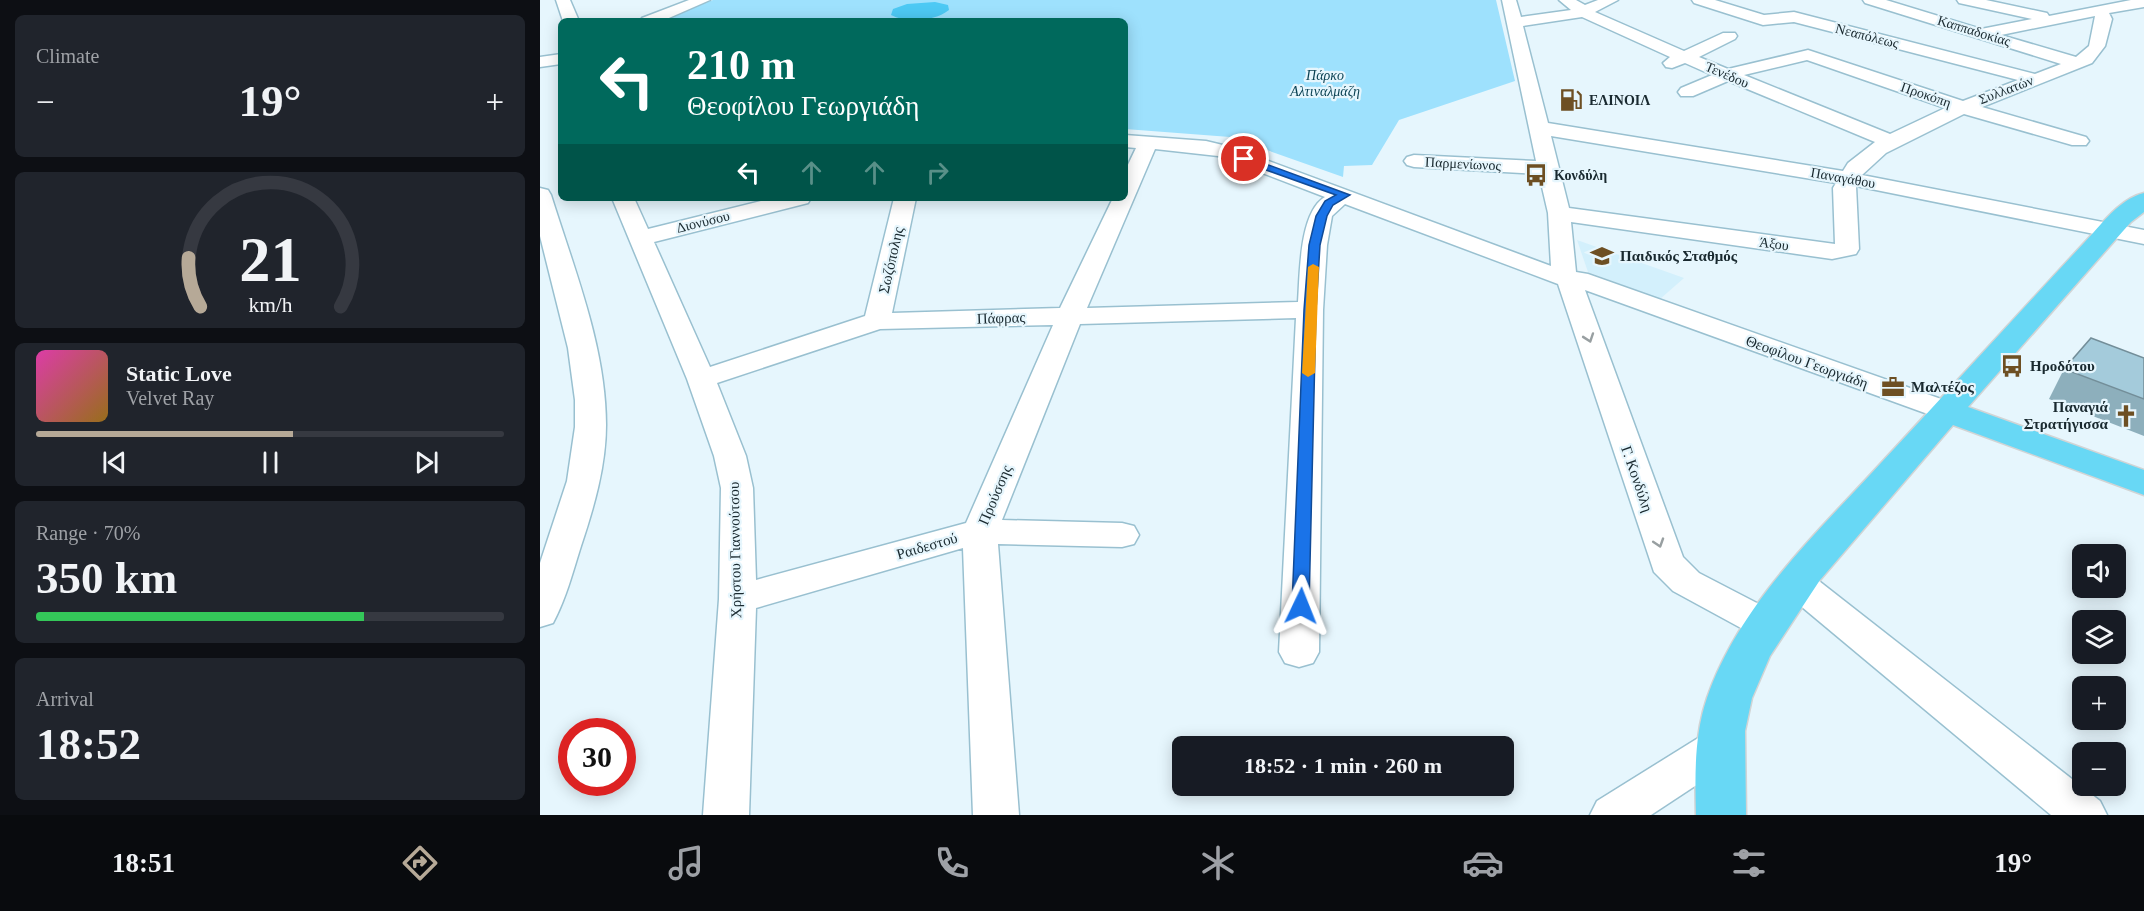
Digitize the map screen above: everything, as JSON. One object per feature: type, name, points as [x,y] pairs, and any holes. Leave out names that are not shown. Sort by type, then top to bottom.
[{"type":"main road","points":[[1721,815],[1718,748],[1735,682],[1765,624],[1797,583],[1947,411],[2110,230],[2144,200]]},
{"type":"main road","points":[[1947,411],[2144,483]]},
{"type":"street","points":[[563,0],[570,18]]},
{"type":"street","points":[[656,18],[702,0]]},
{"type":"street","points":[[1128,141],[1217,149],[1480,246],[1528,246],[1547,240],[1560,222],[1541,128],[1509,0]]},
{"type":"street","name":"Τενέδου","points":[[1566,0],[1584,12],[1725,75],[1892,142]]},
{"type":"street","points":[[1515,22],[1584,12],[1611,0]]},
{"type":"street","name":"Νεαπόλεως","points":[[1699,0],[1763,20],[1794,17],[2034,79]]},
{"type":"street","name":"Καππαδοκίας","points":[[1870,0],[2077,63]]},
{"type":"street","points":[[1964,0],[2059,11],[2101,20],[2133,21]]},
{"type":"street","points":[[2101,20],[2144,2]]},
{"type":"street","points":[[1981,33],[2059,11]]},
{"type":"street","name":"Συλλατών","points":[[1846,178],[1857,164],[1892,142],[1961,107],[2077,63],[2094,53],[2101,20]]},
{"type":"street","points":[[1661,68],[1729,36]]},
{"type":"street","name":"Προκόπη","points":[[1725,75],[1808,55],[1961,107],[2079,141]]},
{"type":"street","points":[[540,63],[558,59]]},
{"type":"street","points":[[1688,92],[1725,75]]},
{"type":"street","name":"Παναγάθου","points":[[1541,128],[1846,178],[2144,237]]},
{"type":"street","name":"Προύσσης","points":[[1128,187],[1148,143]]},
{"type":"street","name":"Παρμενίωνος","points":[[1414,161],[1548,168]]},
{"type":"street","name":"Άξου","points":[[1560,222],[1839,252],[1847,249],[1846,178]]},
{"type":"street","points":[[540,195],[576,328],[591,400],[583,484],[540,613]]},
{"type":"street","points":[[1299,652],[1310,310],[1315,245],[1322,216],[1329,204],[1345,195]]},
{"type":"street","name":"Χρήστου Γιαννούτσου","points":[[623,201],[701,379],[730,456],[737,488],[738,599],[726,815]]},
{"type":"street","name":"Διονύσου","points":[[641,238],[788,201]]},
{"type":"street","name":"Σωζόπολης","points":[[877,321],[904,201]]},
{"type":"street","name":"Προύσσης","points":[[996,815],[980,531],[1070,316],[1122,201]]},
{"type":"street","name":"Γ. Κονδύλη","points":[[1560,222],[1568,277],[1667,563],[1686,582],[1765,624]]},
{"type":"street","name":"Θεοφίλου Γεωργιάδη","points":[[1480,246],[1947,411]]},
{"type":"street","name":"Πάφρας","points":[[701,379],[877,321],[1310,310]]},
{"type":"street","name":"Ραιδεστού","points":[[738,599],[980,531],[1122,535]]},
{"type":"street","points":[[1797,583],[2084,815]]},
{"type":"street","points":[[1613,815],[1718,748]]},
{"type":"shaded area","points":[[935,2],[948,5],[949,10],[932,18],[898,18],[891,15],[893,9],[907,4]]},
{"type":"shaded area","name":"Παιδικός Σταθμός","points":[[1577,240],[1684,278],[1660,299],[1588,272]]},
{"type":"green space","name":"Πάρκο Αλτιναλμάζη","points":[[713,0],[1496,0],[1515,81],[1399,120],[1372,165],[1344,166],[1343,177],[1230,137],[1128,129],[1128,18],[665,18]]},
{"type":"building","points":[[2091,338],[2144,358],[2144,399],[2064,369]]},
{"type":"slow traffic","points":[[1308,373],[1313,267]]},
{"type":"place","name":"ΕΛΙΝΟΙΛ","points":[[1571,100]]},
{"type":"place","name":"Κονδύλη","points":[[1536,175]]},
{"type":"place","name":"Παιδικός Σταθμός","points":[[1602,256]]},
{"type":"place","name":"Ηροδότου","points":[[2012,366]]},
{"type":"place","name":"Μαλτέζος","points":[[1893,387]]},
{"type":"place","name":"Παναγιά Στρατήγισσα","points":[[2126,416]]},
{"type":"route","points":[[1244,159],[1345,195],[1329,204],[1322,216],[1315,245],[1310,310],[1301,606]]}]
